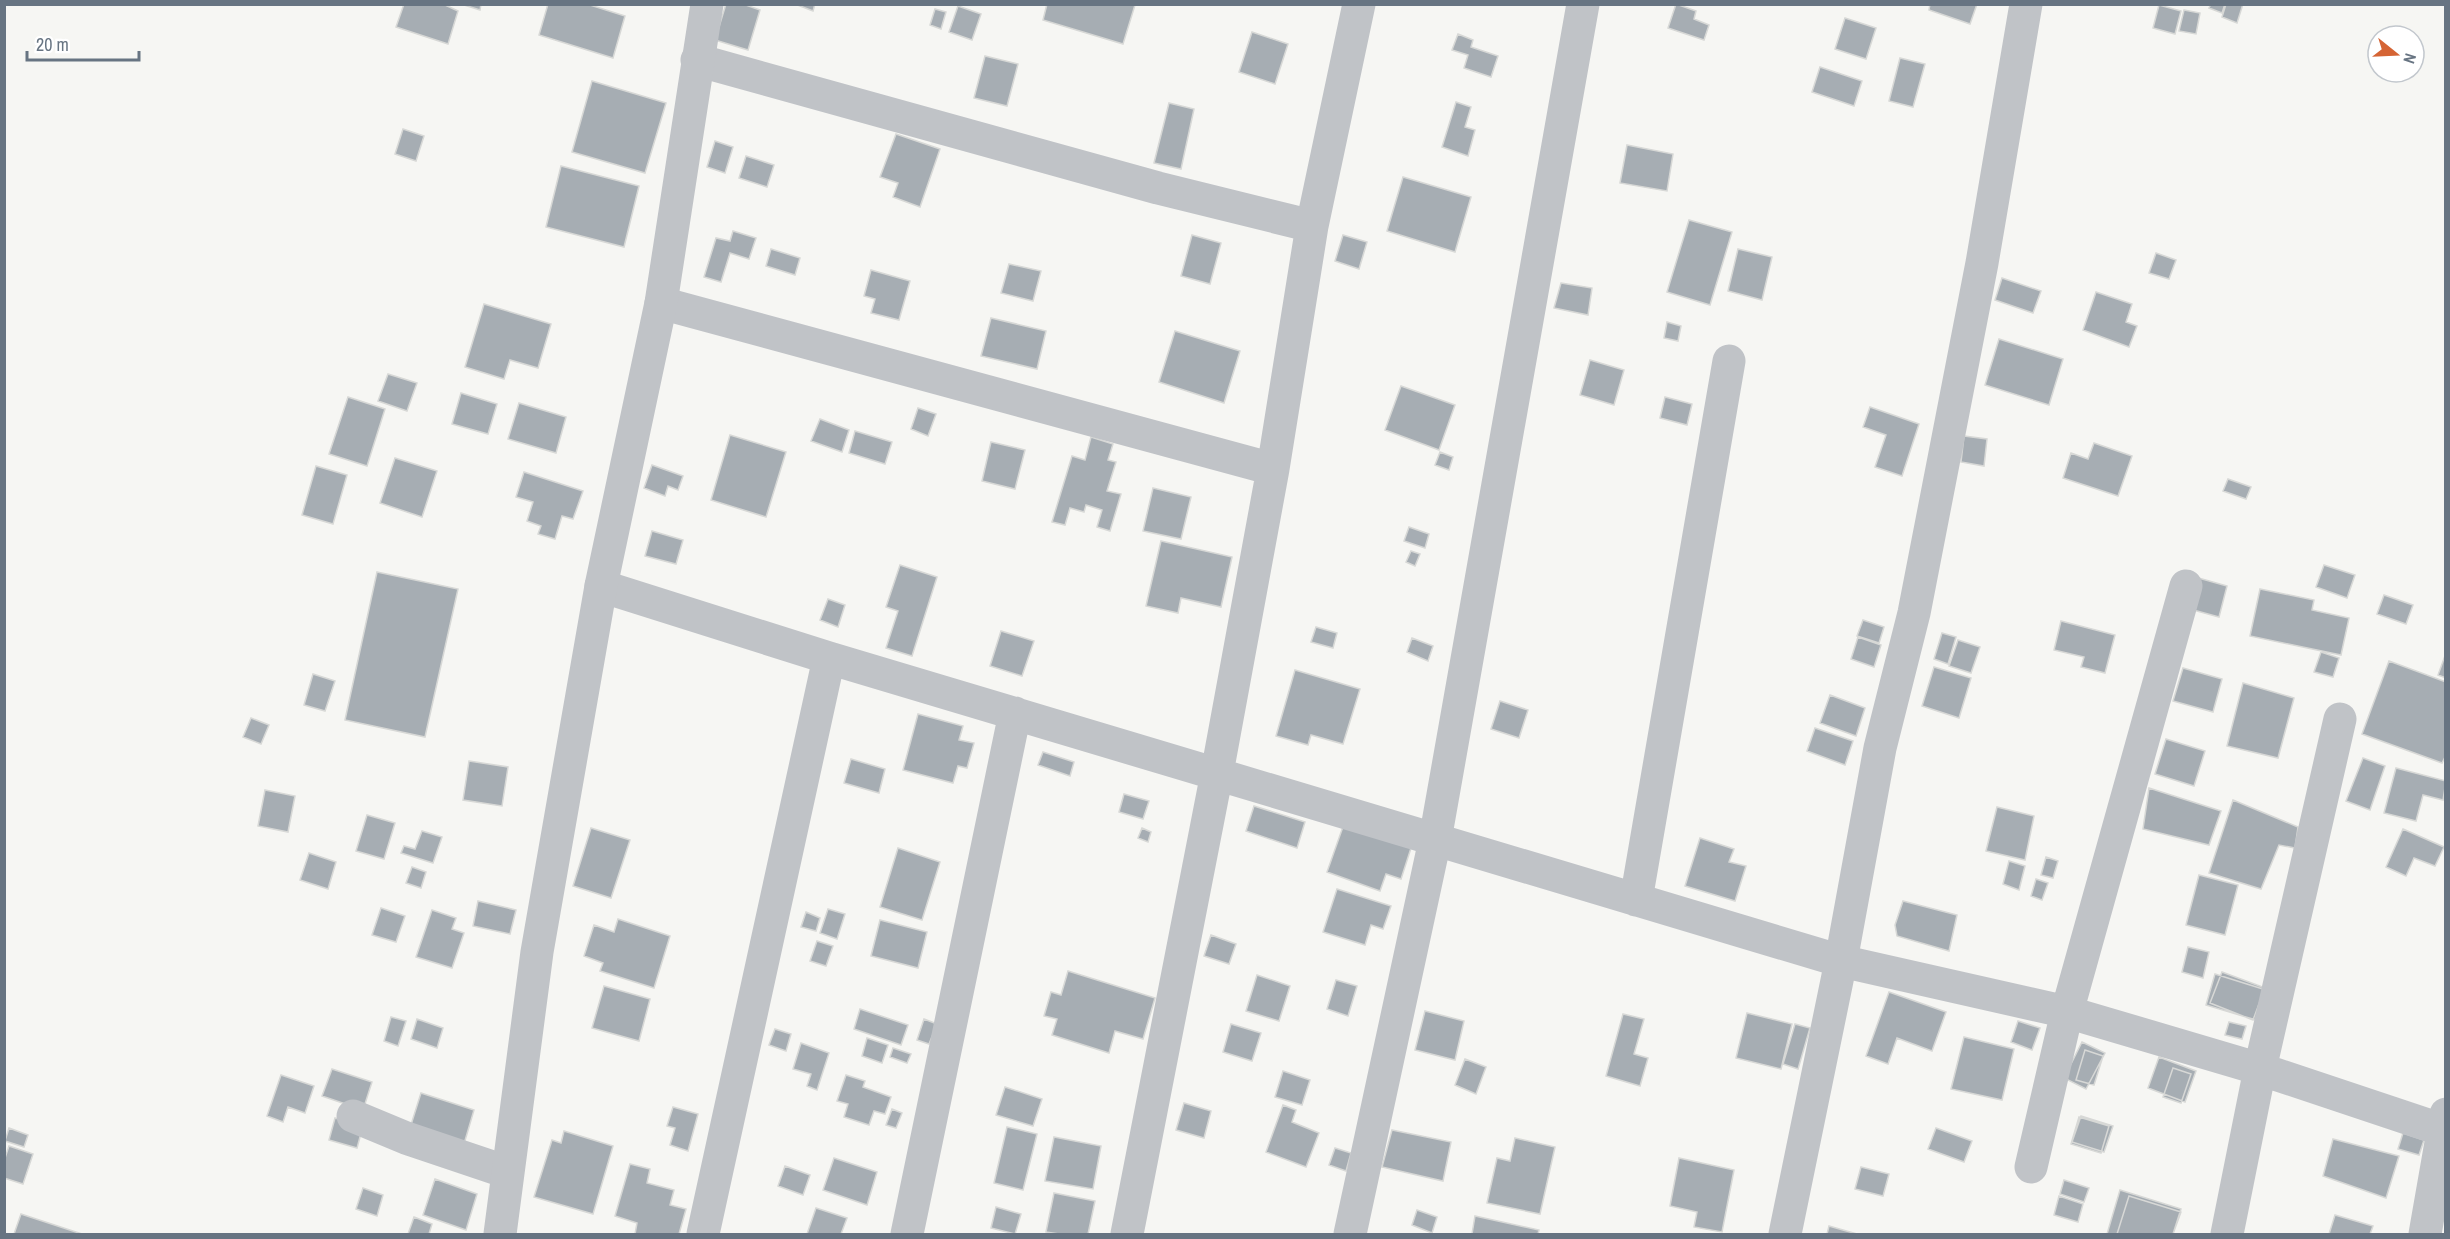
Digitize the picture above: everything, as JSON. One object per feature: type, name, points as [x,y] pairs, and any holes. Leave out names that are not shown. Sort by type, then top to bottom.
[{"type":"street","points":[[500,1234],[537,952],[601,586],[661,303],[707,4]]},
{"type":"street","points":[[1127,1234],[1217,773],[1273,469],[1312,226],[1359,4]]},
{"type":"street","points":[[1350,1234],[1435,840],[1583,4]]},
{"type":"street","points":[[1785,1234],[1841,961],[1880,747],[1914,613],[1965,341],[1982,263],[2026,4]]},
{"type":"street","points":[[697,60],[1158,188],[1312,226]]},
{"type":"street","points":[[661,303],[1273,469]]},
{"type":"street","points":[[1636,900],[1729,361]]},
{"type":"street","points":[[601,586],[829,658],[1841,961],[2067,1012],[2444,1125],[2425,1234]]},
{"type":"street","points":[[2031,1167],[2067,1012],[2186,586]]},
{"type":"street","points":[[703,1234],[829,658]]},
{"type":"street","points":[[907,1234],[1015,713]]},
{"type":"street","points":[[2227,1234],[2260,1069],[2340,719]]},
{"type":"street","points":[[353,1116],[406,1138],[507,1172]]},
{"type":"building","points":[[404,4],[443,4],[458,11],[448,44],[396,27]]},
{"type":"building","points":[[461,4],[481,4],[480,10]]},
{"type":"building","points":[[548,4],[587,4],[625,16],[613,58],[539,35]]},
{"type":"building","points":[[726,4],[743,4],[760,10],[748,50],[715,40]]},
{"type":"building","points":[[795,4],[815,4],[813,11]]},
{"type":"building","points":[[1047,4],[1135,5],[1123,44],[1043,20]]},
{"type":"building","points":[[1676,4],[1696,11],[1694,19],[1709,25],[1704,40],[1668,28]]},
{"type":"building","points":[[1930,4],[1977,4],[1970,24],[1929,10]]},
{"type":"building","points":[[2211,4],[2225,4],[2222,13],[2209,8]]},
{"type":"building","points":[[2226,4],[2243,4],[2237,23],[2222,17]]},
{"type":"building","points":[[2159,5],[2181,11],[2175,34],[2153,28]]},
{"type":"building","points":[[958,6],[981,14],[972,40],[949,32]]},
{"type":"building","points":[[935,9],[946,12],[941,29],[930,25]]},
{"type":"building","points":[[2184,10],[2200,13],[2196,34],[2179,31]]},
{"type":"building","points":[[1845,18],[1876,28],[1866,59],[1835,49]]},
{"type":"building","points":[[1252,32],[1288,44],[1275,84],[1239,72]]},
{"type":"building","points":[[1458,34],[1473,40],[1471,47],[1498,56],[1491,77],[1464,68],[1468,55],[1452,50]]},
{"type":"building","points":[[985,56],[1018,64],[1007,106],[974,98]]},
{"type":"building","points":[[1900,58],[1925,64],[1913,107],[1889,101]]},
{"type":"building","points":[[1820,67],[1862,81],[1854,106],[1812,92]]},
{"type":"building","points":[[592,81],[666,103],[645,173],[572,152]]},
{"type":"building","points":[[1456,102],[1471,107],[1465,127],[1475,130],[1468,156],[1442,147]]},
{"type":"building","points":[[1169,103],[1194,109],[1181,169],[1154,163]]},
{"type":"building","points":[[403,129],[424,136],[416,161],[395,154]]},
{"type":"building","points":[[896,134],[940,149],[920,207],[893,197],[898,183],[880,177]]},
{"type":"building","points":[[715,141],[733,147],[725,173],[707,167]]},
{"type":"building","points":[[1627,145],[1673,154],[1667,191],[1620,183]]},
{"type":"building","points":[[746,156],[774,165],[767,187],[739,178]]},
{"type":"building","points":[[561,166],[639,186],[624,247],[546,227]]},
{"type":"building","points":[[1403,177],[1471,197],[1455,252],[1387,231]]},
{"type":"building","points":[[1689,220],[1732,232],[1710,305],[1667,292]]},
{"type":"building","points":[[733,231],[756,238],[749,259],[730,253],[721,282],[704,277],[716,238],[730,241]]},
{"type":"building","points":[[1192,235],[1221,243],[1210,284],[1181,276]]},
{"type":"building","points":[[1343,235],[1367,242],[1359,269],[1335,261]]},
{"type":"building","points":[[771,249],[800,258],[795,275],[766,266]]},
{"type":"building","points":[[1738,249],[1772,257],[1762,300],[1728,291]]},
{"type":"building","points":[[2156,253],[2176,260],[2169,279],[2149,273]]},
{"type":"building","points":[[1009,264],[1041,271],[1033,301],[1001,293]]},
{"type":"building","points":[[871,270],[910,281],[899,320],[871,313],[875,299],[864,296]]},
{"type":"building","points":[[2002,278],[2041,291],[2033,313],[1995,300]]},
{"type":"building","points":[[1561,283],[1592,288],[1588,315],[1554,308]]},
{"type":"building","points":[[2096,292],[2132,304],[2126,322],[2137,326],[2129,347],[2083,330]]},
{"type":"building","points":[[484,304],[551,324],[538,368],[510,360],[504,379],[465,367]]},
{"type":"building","points":[[991,318],[1046,331],[1037,369],[981,356]]},
{"type":"building","points":[[1667,322],[1681,326],[1678,341],[1664,338]]},
{"type":"building","points":[[1175,331],[1240,351],[1224,403],[1159,382]]},
{"type":"building","points":[[1999,339],[2063,359],[2049,405],[1985,385]]},
{"type":"building","points":[[1590,360],[1624,370],[1614,405],[1580,395]]},
{"type":"building","points":[[388,374],[417,383],[407,411],[378,401]]},
{"type":"building","points":[[1401,386],[1455,405],[1439,450],[1385,430]]},
{"type":"building","points":[[461,393],[497,404],[488,434],[452,424]]},
{"type":"building","points":[[348,397],[385,409],[367,466],[329,454]]},
{"type":"building","points":[[1665,397],[1692,404],[1687,425],[1660,418]]},
{"type":"building","points":[[519,403],[566,417],[556,453],[508,439]]},
{"type":"building","points":[[1870,407],[1919,424],[1902,476],[1875,467],[1886,435],[1863,427]]},
{"type":"building","points":[[918,408],[936,414],[928,436],[911,429]]},
{"type":"building","points":[[820,419],[849,430],[842,452],[811,441]]},
{"type":"building","points":[[855,431],[892,442],[885,464],[849,453]]},
{"type":"building","points":[[730,435],[786,452],[766,517],[711,500]]},
{"type":"building","points":[[1964,436],[1987,439],[1984,466],[1961,462]]},
{"type":"building","points":[[1091,437],[1113,444],[1108,460],[1116,462],[1107,491],[1121,494],[1110,531],[1097,527],[1102,510],[1086,505],[1084,512],[1070,508],[1065,525],[1052,522],[1072,456],[1085,460]]},
{"type":"building","points":[[991,442],[1025,450],[1015,489],[982,481]]},
{"type":"building","points":[[2094,443],[2132,456],[2118,496],[2063,478],[2071,453],[2088,459]]},
{"type":"building","points":[[1440,452],[1453,457],[1449,470],[1435,465]]},
{"type":"building","points":[[395,458],[437,471],[422,517],[380,503]]},
{"type":"building","points":[[652,465],[683,476],[678,490],[668,486],[665,496],[644,488]]},
{"type":"building","points":[[316,466],[347,475],[333,524],[302,515]]},
{"type":"building","points":[[524,472],[583,491],[573,519],[562,516],[555,539],[538,534],[541,526],[527,521],[533,502],[516,497]]},
{"type":"building","points":[[2228,479],[2251,487],[2246,499],[2223,491]]},
{"type":"building","points":[[1153,488],[1191,497],[1181,539],[1143,531]]},
{"type":"building","points":[[1409,527],[1429,534],[1425,548],[1404,541]]},
{"type":"building","points":[[652,531],[683,540],[676,564],[645,556]]},
{"type":"building","points":[[1161,541],[1232,557],[1221,607],[1181,598],[1178,613],[1146,606]]},
{"type":"building","points":[[1411,551],[1420,554],[1415,566],[1406,562]]},
{"type":"building","points":[[900,565],[937,577],[912,656],[886,648],[898,611],[886,607]]},
{"type":"building","points":[[2324,565],[2355,575],[2347,598],[2316,587]]},
{"type":"building","points":[[377,572],[458,589],[425,737],[345,720]]},
{"type":"building","points":[[2195,577],[2227,586],[2219,617],[2186,608]]},
{"type":"building","points":[[2260,589],[2314,600],[2312,610],[2349,618],[2341,655],[2250,636]]},
{"type":"building","points":[[2384,595],[2413,605],[2406,624],[2377,614]]},
{"type":"building","points":[[828,599],[845,605],[838,627],[820,620]]},
{"type":"building","points":[[1863,620],[1884,627],[1879,643],[1857,636]]},
{"type":"building","points":[[2061,621],[2115,635],[2105,673],[2081,667],[2084,657],[2054,650]]},
{"type":"building","points":[[1316,627],[1337,633],[1333,648],[1311,642]]},
{"type":"building","points":[[1001,631],[1034,641],[1022,676],[990,666]]},
{"type":"building","points":[[1942,633],[1956,637],[1948,664],[1934,659]]},
{"type":"building","points":[[1858,637],[1881,645],[1874,667],[1851,659]]},
{"type":"building","points":[[1412,638],[1433,646],[1428,661],[1407,652]]},
{"type":"building","points":[[1958,640],[1980,647],[1971,673],[1949,666]]},
{"type":"building","points":[[2321,652],[2339,658],[2333,677],[2314,672]]},
{"type":"building","points":[[2446,653],[2446,678],[2438,675]]},
{"type":"building","points":[[2389,661],[2446,682],[2446,755],[2442,763],[2362,734]]},
{"type":"building","points":[[1934,667],[1971,678],[1959,718],[1922,706]]},
{"type":"building","points":[[2183,668],[2222,679],[2213,712],[2173,701]]},
{"type":"building","points":[[1295,670],[1360,689],[1343,744],[1311,735],[1308,745],[1276,736]]},
{"type":"building","points":[[313,674],[335,681],[325,711],[304,705]]},
{"type":"building","points":[[2243,683],[2294,698],[2278,758],[2227,746]]},
{"type":"building","points":[[1830,695],[1865,708],[1856,736],[1820,723]]},
{"type":"building","points":[[1500,701],[1528,710],[1519,738],[1491,729]]},
{"type":"building","points":[[918,714],[963,726],[959,740],[974,743],[967,768],[958,766],[953,783],[903,770]]},
{"type":"building","points":[[251,718],[269,725],[261,744],[243,737]]},
{"type":"building","points":[[1815,728],[1853,741],[1845,765],[1807,751]]},
{"type":"building","points":[[2166,739],[2205,751],[2194,786],[2155,774]]},
{"type":"building","points":[[1043,752],[1074,762],[1070,776],[1038,765]]},
{"type":"building","points":[[2363,758],[2385,766],[2370,810],[2346,801]]},
{"type":"building","points":[[851,759],[885,769],[879,793],[844,783]]},
{"type":"building","points":[[469,761],[508,767],[502,806],[463,800]]},
{"type":"building","points":[[2396,768],[2446,781],[2443,800],[2423,795],[2416,821],[2384,813]]},
{"type":"building","points":[[2149,788],[2221,811],[2209,845],[2143,829]]},
{"type":"building","points":[[265,790],[295,796],[288,832],[258,826]]},
{"type":"building","points":[[1124,794],[1149,801],[1143,819],[1119,812]]},
{"type":"building","points":[[2233,800],[2298,827],[2295,848],[2279,845],[2261,889],[2209,873]]},
{"type":"building","points":[[1254,806],[1305,822],[1297,848],[1246,831]]},
{"type":"building","points":[[1997,807],[2034,816],[2025,860],[1986,851]]},
{"type":"building","points":[[367,815],[395,823],[384,859],[356,851]]},
{"type":"building","points":[[1345,821],[1412,845],[1401,879],[1386,874],[1380,891],[1327,872]]},
{"type":"building","points":[[591,828],[630,840],[611,898],[573,886]]},
{"type":"building","points":[[1142,828],[1151,832],[1148,842],[1138,838]]},
{"type":"building","points":[[2403,829],[2444,847],[2435,866],[2414,858],[2406,876],[2386,867]]},
{"type":"building","points":[[422,831],[442,837],[433,863],[401,853],[404,846],[415,849]]},
{"type":"building","points":[[1700,838],[1734,849],[1729,862],[1746,866],[1735,901],[1685,886]]},
{"type":"building","points":[[898,848],[940,862],[922,920],[880,907]]},
{"type":"building","points":[[309,853],[336,862],[328,889],[300,880]]},
{"type":"building","points":[[2046,857],[2058,861],[2053,878],[2041,875]]},
{"type":"building","points":[[2009,861],[2025,866],[2019,890],[2003,884]]},
{"type":"building","points":[[412,867],[426,872],[421,888],[406,883]]},
{"type":"building","points":[[2199,875],[2238,885],[2225,935],[2186,925]]},
{"type":"building","points":[[2036,879],[2048,883],[2042,900],[2031,896]]},
{"type":"building","points":[[1337,889],[1391,906],[1383,929],[1371,925],[1365,945],[1323,932]]},
{"type":"building","points":[[478,901],[516,910],[510,934],[473,926]]},
{"type":"building","points":[[1903,901],[1957,915],[1949,951],[1897,936],[1895,925]]},
{"type":"building","points":[[381,908],[405,916],[396,942],[372,935]]},
{"type":"building","points":[[828,909],[845,914],[837,939],[820,933]]},
{"type":"building","points":[[432,910],[456,918],[452,929],[464,933],[452,968],[416,957]]},
{"type":"building","points":[[806,912],[820,918],[816,931],[801,927]]},
{"type":"building","points":[[618,919],[670,936],[654,988],[600,971],[603,963],[584,956],[594,925],[614,932]]},
{"type":"building","points":[[880,920],[927,932],[918,968],[871,956]]},
{"type":"building","points":[[1211,935],[1236,944],[1229,964],[1204,956]]},
{"type":"building","points":[[817,941],[833,946],[826,966],[810,961]]},
{"type":"building","points":[[2188,947],[2209,952],[2203,978],[2182,972]]},
{"type":"building","points":[[1068,971],[1155,998],[1143,1039],[1115,1031],[1109,1053],[1052,1035],[1057,1019],[1044,1016],[1051,992],[1061,995]]},
{"type":"building","points":[[2222,972],[2265,988],[2253,1020],[2210,1003]]},
{"type":"building","points":[[2215,974],[2266,990],[2256,1020],[2206,1005]]},
{"type":"building","points":[[1257,975],[1290,986],[1279,1021],[1246,1011]]},
{"type":"building","points":[[1336,980],[1357,986],[1348,1016],[1327,1009]]},
{"type":"building","points":[[604,986],[650,999],[639,1041],[592,1028]]},
{"type":"building","points":[[1889,992],[1946,1012],[1932,1051],[1897,1038],[1888,1064],[1866,1056]]},
{"type":"building","points":[[860,1009],[908,1025],[901,1045],[854,1029]]},
{"type":"building","points":[[1425,1011],[1464,1021],[1455,1060],[1415,1050]]},
{"type":"building","points":[[1747,1013],[1792,1024],[1781,1069],[1736,1058]]},
{"type":"building","points":[[1623,1014],[1644,1019],[1634,1054],[1648,1058],[1640,1086],[1606,1076]]},
{"type":"building","points":[[391,1017],[406,1021],[398,1046],[384,1041]]},
{"type":"building","points":[[417,1019],[443,1028],[437,1048],[411,1039]]},
{"type":"building","points":[[924,1019],[937,1024],[929,1044],[917,1040]]},
{"type":"building","points":[[2018,1021],[2040,1028],[2032,1050],[2011,1042]]},
{"type":"building","points":[[2229,1022],[2246,1026],[2242,1039],[2225,1035]]},
{"type":"building","points":[[1231,1024],[1261,1033],[1252,1061],[1223,1052]]},
{"type":"building","points":[[1795,1024],[1810,1028],[1798,1069],[1783,1064]]},
{"type":"building","points":[[775,1029],[791,1034],[786,1051],[769,1045]]},
{"type":"building","points":[[1964,1037],[2014,1049],[2002,1100],[1951,1089]]},
{"type":"building","points":[[867,1038],[888,1045],[882,1063],[862,1056]]},
{"type":"building","points":[[2082,1042],[2105,1053],[2086,1089],[2064,1078]]},
{"type":"building","points":[[801,1043],[829,1053],[817,1090],[807,1086],[811,1074],[793,1069]]},
{"type":"building","points":[[893,1048],[911,1054],[907,1063],[890,1057]]},
{"type":"building","points":[[2085,1050],[2103,1056],[2094,1085],[2076,1080]]},
{"type":"building","points":[[2159,1057],[2196,1071],[2185,1102],[2148,1088]]},
{"type":"building","points":[[1465,1059],[1486,1067],[1476,1094],[1455,1085]]},
{"type":"building","points":[[2173,1068],[2191,1074],[2181,1103],[2163,1097]]},
{"type":"building","points":[[332,1069],[372,1082],[363,1110],[322,1096]]},
{"type":"building","points":[[1283,1071],[1310,1080],[1302,1105],[1275,1097]]},
{"type":"building","points":[[281,1075],[314,1086],[305,1113],[288,1107],[283,1122],[267,1116]]},
{"type":"building","points":[[846,1075],[865,1081],[863,1087],[891,1097],[885,1114],[874,1111],[869,1125],[844,1117],[848,1104],[837,1101]]},
{"type":"building","points":[[1005,1087],[1042,1099],[1033,1126],[996,1115]]},
{"type":"building","points":[[421,1093],[474,1110],[464,1144],[410,1128]]},
{"type":"building","points":[[1184,1103],[1211,1111],[1204,1138],[1176,1130]]},
{"type":"building","points":[[1283,1105],[1296,1110],[1292,1122],[1319,1133],[1306,1167],[1266,1152]]},
{"type":"building","points":[[673,1107],[698,1114],[688,1151],[670,1145],[675,1128],[667,1126]]},
{"type":"building","points":[[892,1109],[902,1113],[896,1128],[886,1125]]},
{"type":"building","points":[[2081,1116],[2113,1126],[2104,1152],[2072,1142]]},
{"type":"building","points":[[2079,1117],[2109,1126],[2101,1153],[2071,1144]]},
{"type":"building","points":[[335,1118],[363,1126],[357,1148],[329,1140]]},
{"type":"building","points":[[1007,1127],[1037,1134],[1023,1190],[994,1183]]},
{"type":"building","points":[[9,1128],[28,1135],[24,1147],[5,1141]]},
{"type":"building","points":[[1936,1128],[1972,1141],[1964,1162],[1928,1149]]},
{"type":"building","points":[[1392,1130],[1451,1142],[1443,1181],[1382,1167]]},
{"type":"building","points":[[564,1131],[613,1146],[593,1214],[534,1197],[552,1140],[561,1143]]},
{"type":"building","points":[[2403,1133],[2424,1140],[2419,1155],[2398,1149]]},
{"type":"building","points":[[1054,1137],[1101,1146],[1093,1189],[1045,1181]]},
{"type":"building","points":[[1515,1138],[1555,1147],[1540,1214],[1487,1203],[1497,1158],[1510,1161]]},
{"type":"building","points":[[2333,1139],[2399,1156],[2386,1198],[2323,1176]]},
{"type":"building","points":[[9,1146],[33,1154],[23,1184],[4,1178],[4,1161]]},
{"type":"building","points":[[1335,1148],[1351,1153],[1346,1171],[1329,1165]]},
{"type":"building","points":[[834,1158],[877,1172],[867,1205],[823,1190]]},
{"type":"building","points":[[1679,1158],[1734,1170],[1722,1232],[1694,1227],[1697,1212],[1670,1206]]},
{"type":"building","points":[[630,1164],[650,1169],[647,1183],[674,1190],[670,1205],[686,1209],[679,1234],[635,1234],[637,1223],[615,1216]]},
{"type":"building","points":[[785,1166],[810,1175],[803,1195],[778,1186]]},
{"type":"building","points":[[1861,1167],[1889,1174],[1883,1196],[1855,1189]]},
{"type":"building","points":[[435,1179],[477,1194],[466,1230],[423,1215]]},
{"type":"building","points":[[2064,1180],[2089,1188],[2084,1202],[2060,1194]]},
{"type":"building","points":[[363,1188],[383,1195],[377,1216],[356,1209]]},
{"type":"building","points":[[2120,1190],[2181,1209],[2173,1234],[2107,1234]]},
{"type":"building","points":[[1054,1193],[1095,1201],[1088,1234],[1046,1232]]},
{"type":"building","points":[[2059,1196],[2083,1204],[2078,1222],[2054,1215]]},
{"type":"building","points":[[2129,1196],[2181,1212],[2173,1234],[2117,1234]]},
{"type":"building","points":[[996,1207],[1021,1214],[1015,1234],[991,1228]]},
{"type":"building","points":[[816,1208],[847,1218],[841,1234],[807,1234]]},
{"type":"building","points":[[1417,1210],[1437,1217],[1432,1233],[1412,1225]]},
{"type":"building","points":[[21,1214],[82,1234],[14,1234]]},
{"type":"building","points":[[2335,1215],[2373,1226],[2370,1234],[2329,1234]]},
{"type":"building","points":[[1475,1216],[1539,1230],[1538,1234],[1472,1234]]},
{"type":"building","points":[[414,1217],[432,1224],[429,1234],[408,1234]]},
{"type":"building","points":[[1829,1226],[1857,1234],[1827,1234]]}]
